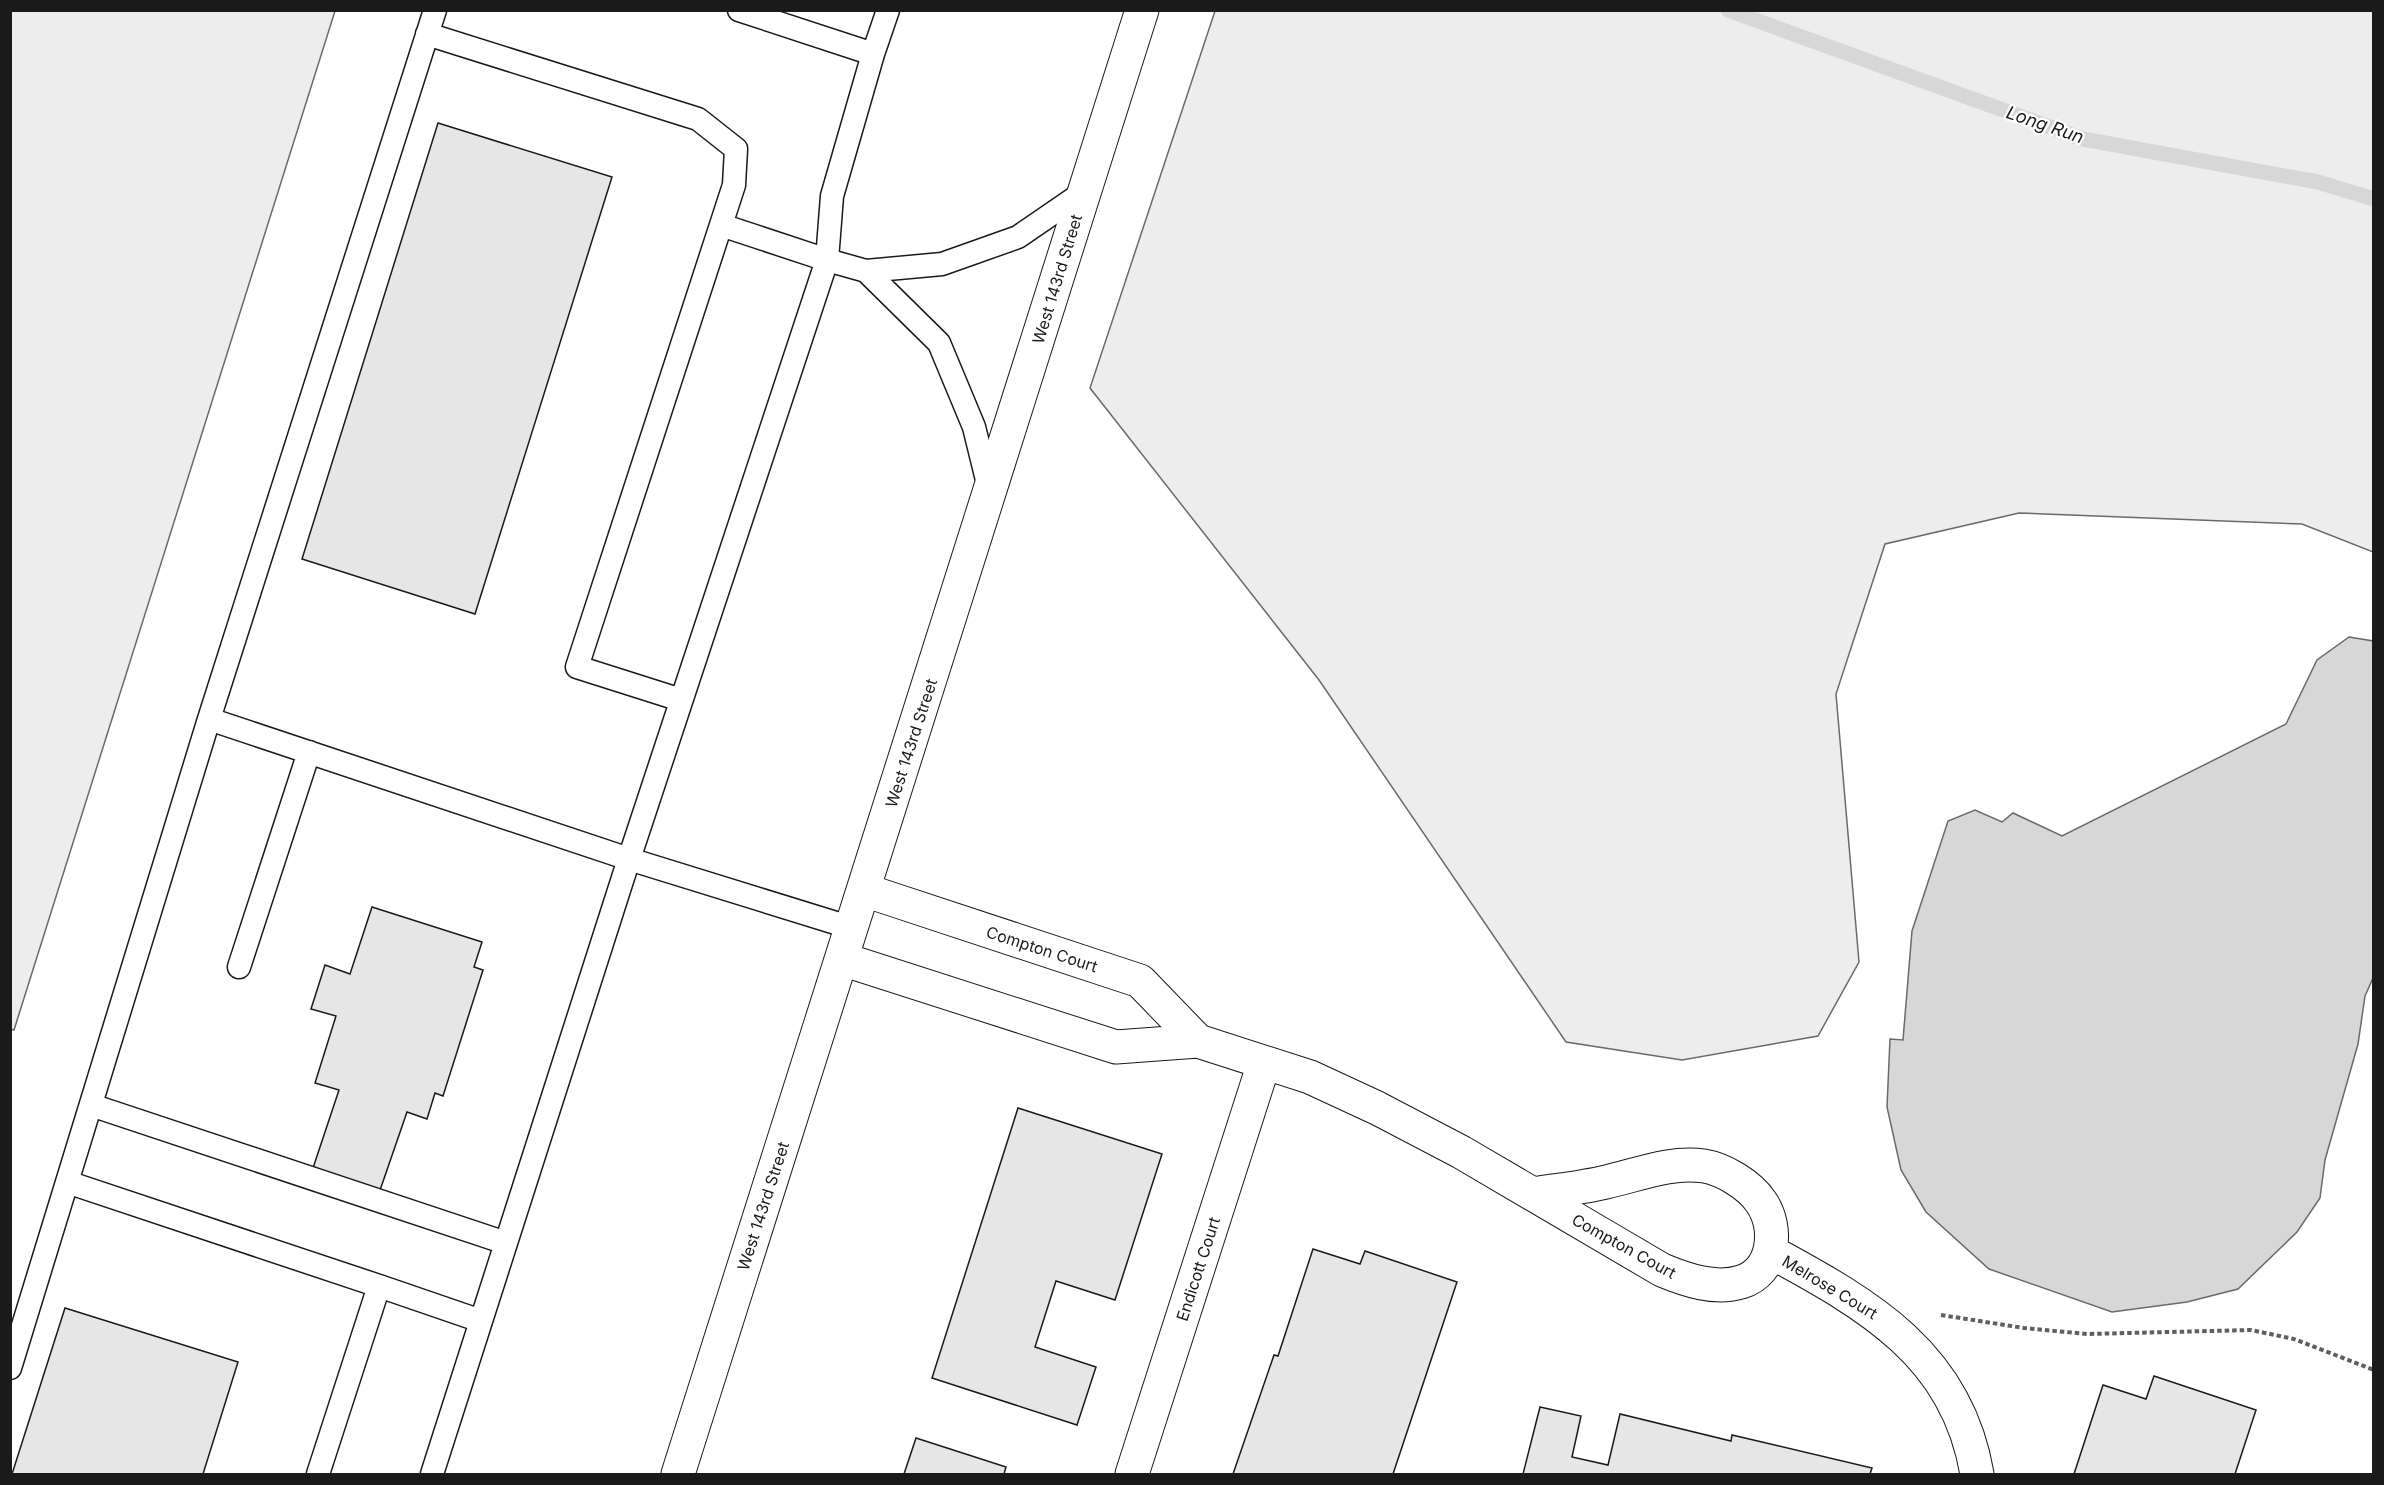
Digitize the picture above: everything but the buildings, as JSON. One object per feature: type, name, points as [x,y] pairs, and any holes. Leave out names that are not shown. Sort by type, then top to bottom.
[{"type":"street","name":"West 143rd Street","points":[[678,1474],[1142,10]]},
{"type":"street","name":"Compton Court","points":[[864,890],[1140,981],[1198,1041]]},
{"type":"street","name":"Compton Court","points":[[842,959],[1116,1047],[1198,1041],[1310,1077],[1377,1108],[1461,1152],[1662,1270],[1689,1281],[1718,1284],[1742,1282],[1760,1270],[1771,1252],[1771,1227],[1762,1202],[1748,1188],[1728,1175],[1706,1167],[1678,1164],[1602,1183],[1533,1194]]},
{"type":"street","name":"Endicott Court","points":[[1132,1474],[1264,1063]]},
{"type":"street","name":"Melrose Court","points":[[1771,1252],[1832,1286],[1884,1320],[1925,1360],[1955,1401],[1974,1457],[1977,1474]]},
{"type":"lane","points":[[10,1368],[209,719],[435,10]]},
{"type":"lane","points":[[739,10],[873,54]]},
{"type":"lane","points":[[432,1474],[629,859],[827,260],[831,196],[888,10]]},
{"type":"lane","points":[[428,34],[698,119],[736,149],[734,185],[577,667],[681,700]]},
{"type":"lane","points":[[721,225],[866,271],[942,264],[1018,237],[1085,191]]},
{"type":"lane","points":[[866,271],[939,343],[974,427],[990,492]]},
{"type":"lane","points":[[209,719],[629,859],[852,928]]},
{"type":"lane","points":[[239,968],[309,752]]},
{"type":"lane","points":[[91,1105],[506,1243]]},
{"type":"lane","points":[[67,1182],[481,1321]]},
{"type":"lane","points":[[318,1474],[379,1286]]},
{"type":"path","points":[[1884,1320],[1918,1312],[2024,1328],[2087,1334],[2251,1330],[2294,1339],[2373,1370]]},
{"type":"shaded area","points":[[10,11],[335,11],[14,1030],[10,1029]]},
{"type":"shaded area","points":[[1215,11],[2373,11],[2373,552],[2302,524],[2019,513],[1885,544],[1836,694],[1859,962],[1818,1036],[1682,1060],[1566,1042],[1319,680],[1090,388]]},
{"type":"shaded area","points":[[2349,637],[2373,641],[2373,978],[2365,996],[2358,1044],[2325,1160],[2320,1198],[2297,1232],[2238,1289],[2187,1302],[2112,1312],[1989,1269],[1926,1212],[1901,1170],[1887,1107],[1890,1039],[1903,1040],[1912,931],[1948,821],[1975,810],[2002,822],[2013,813],[2062,836],[2286,724],[2317,660]]},
{"type":"waterway","name":"Long Run","points":[[1728,10],[2083,139],[2318,182],[2374,199]]}]
